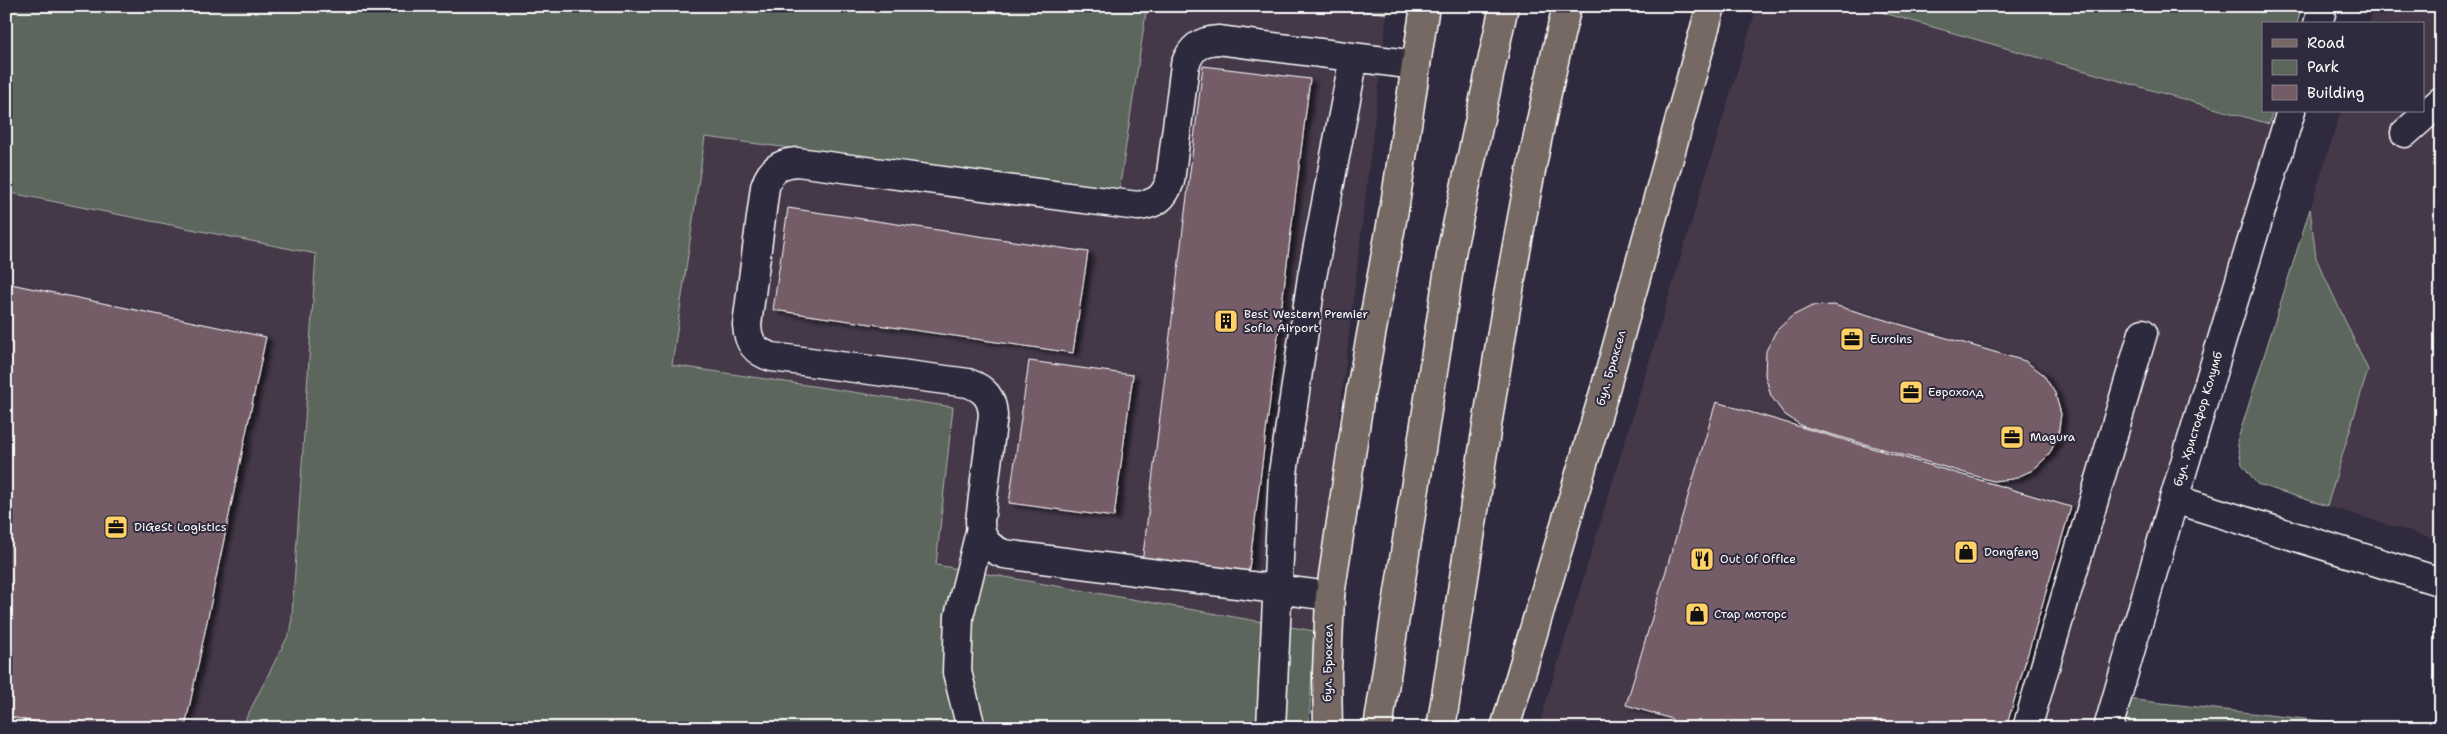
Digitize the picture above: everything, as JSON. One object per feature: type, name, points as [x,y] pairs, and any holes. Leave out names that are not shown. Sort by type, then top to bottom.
[{"type":"main road","name":"бул. Брюксел","points":[[1328,728],[1327,672],[1330,596],[1359,401],[1395,204],[1425,6]]},
{"type":"main road","points":[[1378,728],[1452,249],[1504,6]]},
{"type":"main road","points":[[1441,728],[1515,252],[1551,70],[1567,6]]},
{"type":"main road","name":"бул. Брюксел","points":[[1504,728],[1606,386],[1711,6]]},
{"type":"street","points":[[2319,22],[2323,6]]},
{"type":"street","points":[[971,728],[957,672],[959,616],[980,532],[993,416],[992,404],[987,394],[979,386],[968,383],[772,357],[761,354],[752,346],[748,336],[747,325],[768,176],[786,162],[797,162],[1138,206],[1159,200],[1166,192],[1170,180],[1185,65],[1189,54],[1196,46],[1206,40],[1416,65]]},
{"type":"street","points":[[1270,728],[1278,588],[1279,521],[1283,473],[1312,277],[1354,57]]},
{"type":"street","points":[[2405,133],[2441,101]]},
{"type":"street","name":"бул. Христофор Колумб","points":[[2108,728],[2174,499],[2291,112]]},
{"type":"street","points":[[2027,728],[2143,333]]},
{"type":"street","points":[[2174,499],[2441,582]]},
{"type":"street","points":[[980,532],[985,543],[994,550],[1004,554],[1330,596]]},
{"type":"shaded area","points":[[1147,6],[1329,6],[1387,14],[1314,631],[935,565],[953,407],[672,365],[705,137],[1119,191]]},
{"type":"shaded area","points":[[1757,6],[1860,6],[2286,130],[2108,728],[1538,728]]},
{"type":"shaded area","points":[[2374,6],[2441,6],[2441,541],[2327,506],[2368,370],[2316,258],[2310,209],[2341,112],[2424,112],[2424,22],[2370,22]]},
{"type":"shaded area","name":"DiGeSt Logistics","points":[[6,192],[316,253],[291,630],[241,728],[6,728]]},
{"type":"green space","points":[[6,6],[1147,6],[1119,191],[705,137],[672,365],[953,407],[936,565],[1314,631],[1309,728],[241,728],[291,630],[316,254],[6,192]]},
{"type":"green space","points":[[1329,6],[1389,6],[1387,14]]},
{"type":"green space","points":[[1860,6],[2302,6],[2298,22],[2262,22],[2262,112],[2273,112],[2269,124]]},
{"type":"green space","points":[[2310,209],[2316,258],[2368,370],[2327,506],[2257,484],[2242,464],[2237,442]]},
{"type":"green space","points":[[2117,698],[2385,728],[2108,728]]},
{"type":"building","name":"Best Western Premier Sofia Airport","points":[[1203,66],[1310,79],[1248,577],[1142,563]]},
{"type":"building","points":[[788,208],[1088,252],[1073,353],[773,310]]},
{"type":"building","name":"DiGeSt Logistics","points":[[6,283],[266,337],[185,728],[64,728],[6,716]]},
{"type":"building","points":[[1834,305],[2025,361],[2043,374],[2055,393],[2061,414],[2058,436],[2049,455],[2033,470],[2013,479],[1993,481],[1802,426],[1784,414],[1771,396],[1765,375],[1766,351],[1776,331],[1792,316],[1812,306]]},
{"type":"building","points":[[1029,361],[1133,375],[1114,517],[1009,503]]},
{"type":"building","points":[[1716,402],[2071,507],[2006,728],[1670,728],[1672,719],[1626,705]]},
{"type":"place","name":"Best Western Premier Sofia Airport","points":[[1226,321]]},
{"type":"place","name":"Euroins","points":[[1852,339]]},
{"type":"place","name":"Еврохолд","points":[[1911,392]]},
{"type":"place","name":"Magura","points":[[2012,437]]},
{"type":"place","name":"DiGeSt Logistics","points":[[116,527]]},
{"type":"place","name":"Dongfeng","points":[[1966,552]]},
{"type":"place","name":"Out Of Office","points":[[1702,559]]},
{"type":"place","name":"Стар моторс","points":[[1697,614]]}]
